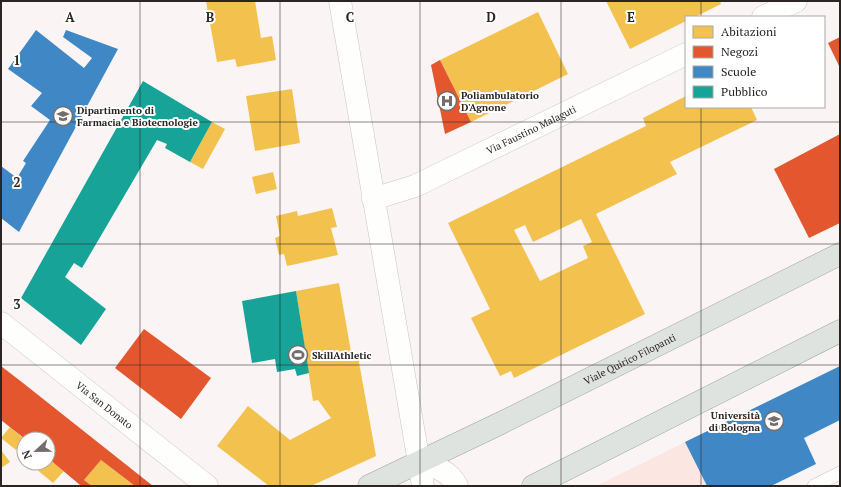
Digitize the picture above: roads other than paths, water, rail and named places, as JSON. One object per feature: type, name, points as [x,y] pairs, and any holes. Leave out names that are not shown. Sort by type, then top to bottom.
[{"type":"main road","name":"Viale Quirico Filopanti","points":[[369,486],[499,424],[840,254]]},
{"type":"main road","points":[[533,486],[840,331]]},
{"type":"street","points":[[340,1],[423,486]]},
{"type":"street","points":[[765,16],[796,1]]},
{"type":"street","name":"Via Faustino Malaguti","points":[[373,199],[415,186],[685,54]]},
{"type":"street","name":"Via San Donato","points":[[1,323],[208,486]]},
{"type":"street","points":[[418,462],[440,469],[447,473],[457,486]]},
{"type":"lane","points":[[814,486],[840,473]]},
{"type":"place","name":"Poliambulatorio D'Agnone","points":[[447,101]]},
{"type":"place","name":"Dipartimento di Farmacia e Biotecnologie","points":[[63,116]]},
{"type":"place","name":"SkillAthletic","points":[[298,355]]},
{"type":"place","name":"Università di Bologna","points":[[774,421]]}]
